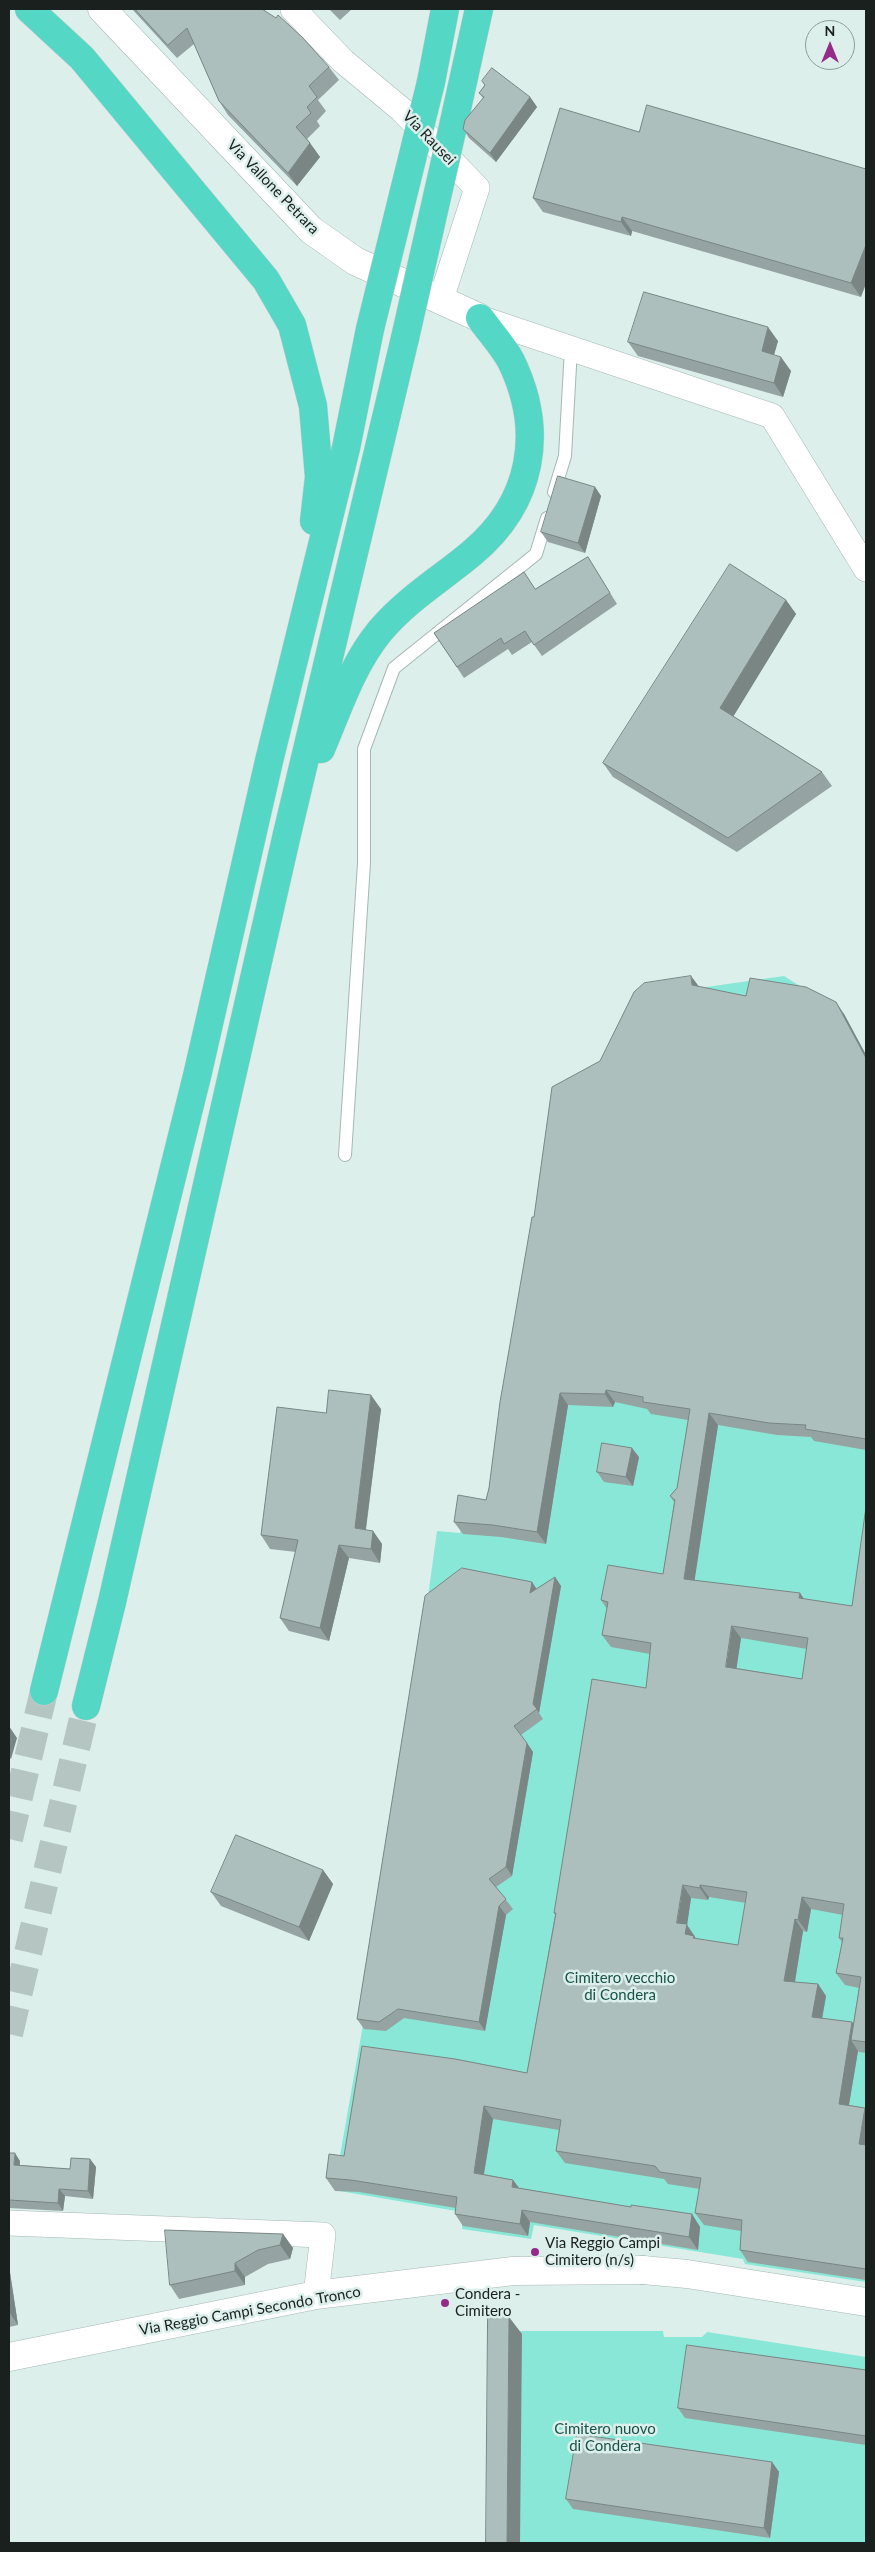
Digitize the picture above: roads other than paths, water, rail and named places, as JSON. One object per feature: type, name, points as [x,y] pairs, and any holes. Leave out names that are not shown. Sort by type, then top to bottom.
[{"type":"highway","points":[[30,9],[88,65],[266,280],[292,325],[313,406],[318,477],[304,619]]},
{"type":"highway","points":[[44,1691],[197,1076],[346,448],[370,329],[431,82],[445,9]]},
{"type":"highway","points":[[86,1706],[112,1602],[287,834],[405,338],[479,9]]},
{"type":"highway","points":[[287,834],[350,677],[379,632],[410,599],[473,552],[500,526],[525,479],[530,441],[526,404],[510,360],[480,318]]},
{"type":"street","name":"Via Vallone Petrara","points":[[102,9],[311,230],[355,261],[480,318]]},
{"type":"street","name":"Via Rausei","points":[[293,9],[343,61],[402,110],[477,188],[441,299]]},
{"type":"street","points":[[480,318],[772,416],[866,569]]},
{"type":"street","points":[[9,2223],[323,2235],[316,2296]]},
{"type":"street","name":"Via Reggio Campi Secondo Tronco","points":[[9,2357],[316,2296],[513,2271],[643,2270],[687,2274],[866,2302]]},
{"type":"lane","points":[[345,1155],[364,863],[364,749],[394,668],[536,554],[565,456],[571,348]]},
{"type":"tunnel","points":[[9,1839],[44,1691]]},
{"type":"tunnel","points":[[9,2034],[86,1706]]},
{"type":"place","name":"Via Reggio Campi Cimitero (n/s)","points":[[535,2252]]},
{"type":"place","name":"Condera - Cimitero","points":[[445,2303]]},
{"type":"park label","name":"Cimitero vecchio di Condera","points":[[620,1986]]},
{"type":"park label","name":"Cimitero nuovo di Condera","points":[[605,2438]]}]
